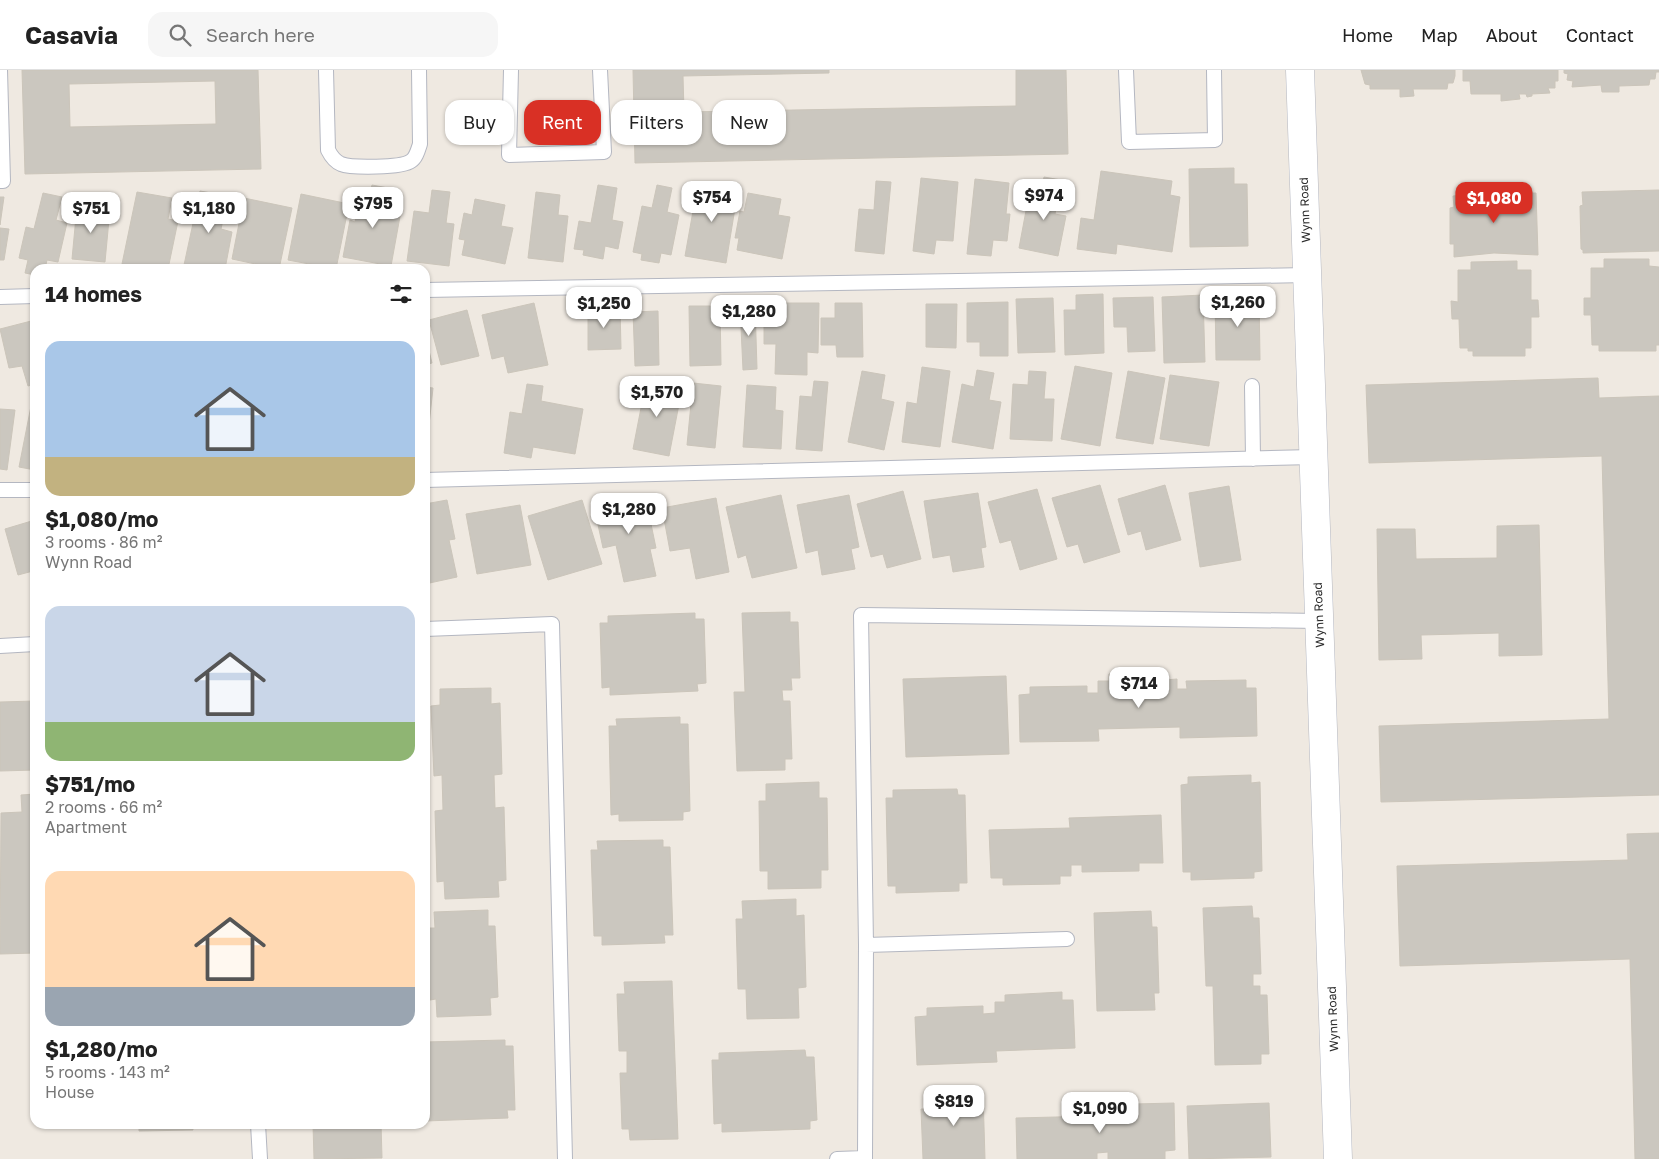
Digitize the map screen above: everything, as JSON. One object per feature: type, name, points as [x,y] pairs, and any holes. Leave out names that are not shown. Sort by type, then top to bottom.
[{"type":"street","name":"Wynn Road","points":[[1300,70],[1338,1159]]},
{"type":"lane","points":[[0,70],[3,181],[0,181]]},
{"type":"lane","points":[[326,70],[328,150],[332,158],[340,164],[350,166],[402,165],[411,162],[417,154],[420,144],[418,70]]},
{"type":"lane","points":[[510,70],[509,155],[604,152],[600,70]]},
{"type":"lane","points":[[1126,70],[1129,142],[1215,140],[1214,70]]},
{"type":"lane","points":[[430,290],[1307,275]]},
{"type":"lane","points":[[0,297],[30,296]]},
{"type":"lane","points":[[1252,386],[1253,459]]},
{"type":"lane","points":[[430,480],[1314,457]]},
{"type":"lane","points":[[0,490],[30,490]]},
{"type":"lane","points":[[837,1159],[865,1158],[866,945],[861,615],[1319,621]]},
{"type":"lane","points":[[430,629],[552,624],[564,1159]]},
{"type":"lane","points":[[0,646],[30,644]]},
{"type":"lane","points":[[866,945],[1067,939]]},
{"type":"lane","points":[[258,1129],[260,1159]]},
{"type":"building","points":[[22,70],[258,70],[261,169],[25,174]],"holes":[[[215,81],[216,124],[70,127],[69,84]]]},
{"type":"building","points":[[633,70],[829,70],[829,73],[683,76],[684,100],[634,100]]},
{"type":"building","points":[[1016,70],[1066,70],[1068,154],[635,163],[635,145],[702,145],[702,112],[712,111],[712,145],[786,145],[786,110],[1016,106]]},
{"type":"building","points":[[1361,70],[1455,70],[1455,76],[1453,83],[1448,83],[1447,89],[1413,89],[1414,96],[1400,97],[1400,89],[1370,89],[1370,85],[1365,84]]},
{"type":"building","points":[[1463,70],[1558,70],[1558,81],[1555,81],[1555,88],[1548,88],[1550,93],[1532,94],[1532,96],[1527,97],[1526,94],[1519,94],[1520,99],[1501,101],[1501,94],[1471,94],[1470,81],[1463,81]]},
{"type":"building","points":[[1564,70],[1659,70],[1659,72],[1656,72],[1655,79],[1650,79],[1649,85],[1619,86],[1619,92],[1602,92],[1601,85],[1572,87],[1573,81],[1567,80],[1568,74],[1564,73]]},
{"type":"building","points":[[1234,168],[1234,184],[1247,184],[1248,246],[1190,247],[1189,169]]},
{"type":"building","points":[[1101,171],[1172,181],[1170,195],[1180,197],[1172,252],[1117,244],[1116,254],[1077,249],[1081,218],[1094,220]]},
{"type":"building","points":[[1044,177],[1061,180],[1055,214],[1066,216],[1058,256],[1019,248],[1028,200],[1039,202]]},
{"type":"building","points":[[921,178],[958,182],[953,241],[936,240],[934,254],[913,251]]},
{"type":"building","points":[[975,179],[1009,183],[1006,214],[1010,214],[1007,241],[993,240],[991,256],[967,254]]},
{"type":"building","points":[[876,181],[891,182],[884,254],[855,251],[859,209],[874,210]]},
{"type":"building","points":[[698,183],[738,190],[726,263],[685,256]]},
{"type":"building","points":[[372,185],[388,188],[386,198],[392,200],[390,209],[401,211],[391,264],[380,264],[343,257],[350,220],[355,222],[360,196],[369,197]]},
{"type":"building","points":[[598,185],[617,188],[612,220],[623,222],[618,249],[605,246],[603,259],[583,255],[584,250],[574,249],[579,221],[591,223]]},
{"type":"building","points":[[657,185],[672,188],[667,212],[679,215],[671,255],[661,253],[659,263],[641,260],[642,254],[633,252],[642,206],[652,208]]},
{"type":"building","points":[[432,190],[450,192],[446,223],[454,224],[449,266],[407,261],[414,211],[429,213]]},
{"type":"building","points":[[1659,190],[1659,251],[1583,253],[1581,249],[1580,206],[1583,205],[1582,192]]},
{"type":"building","points":[[200,191],[228,196],[221,229],[232,232],[226,264],[184,264]]},
{"type":"building","points":[[137,192],[172,198],[168,219],[178,221],[169,264],[122,264]]},
{"type":"building","points":[[536,192],[560,195],[558,215],[568,216],[563,262],[528,258]]},
{"type":"building","points":[[43,193],[62,197],[56,220],[67,223],[58,262],[47,260],[46,264],[30,264],[30,274],[25,273],[28,260],[19,258],[26,227],[34,229]]},
{"type":"building","points":[[748,193],[781,199],[778,215],[790,217],[782,259],[737,250],[739,238],[735,238],[740,211],[744,212]]},
{"type":"building","points":[[1494,193],[1536,193],[1538,255],[1494,253],[1454,257],[1454,244],[1450,244],[1450,208],[1454,207],[1453,196]]},
{"type":"building","points":[[301,194],[349,204],[337,264],[309,264],[288,260]]},
{"type":"building","points":[[0,197],[4,197],[0,225]]},
{"type":"building","points":[[244,198],[292,208],[280,264],[256,264],[232,259]]},
{"type":"building","points":[[475,199],[505,205],[501,226],[513,228],[505,264],[462,255],[465,240],[459,239],[464,213],[472,215]]},
{"type":"building","points":[[77,206],[110,209],[105,262],[72,259]]},
{"type":"building","points":[[0,228],[9,229],[4,260],[0,260]]},
{"type":"building","points":[[1604,259],[1649,259],[1649,266],[1659,267],[1659,345],[1656,345],[1656,351],[1599,351],[1599,345],[1592,345],[1591,315],[1584,315],[1584,298],[1591,298],[1591,268],[1604,268]]},
{"type":"building","points":[[1517,261],[1517,270],[1531,270],[1531,300],[1538,300],[1539,317],[1531,317],[1531,348],[1525,348],[1525,356],[1473,356],[1473,351],[1468,351],[1468,348],[1460,348],[1459,319],[1452,319],[1451,301],[1458,302],[1458,270],[1471,270],[1471,262]]},
{"type":"building","points":[[1103,294],[1104,353],[1065,355],[1064,310],[1076,310],[1076,295]]},
{"type":"building","points":[[1203,295],[1205,362],[1164,363],[1162,297]]},
{"type":"building","points":[[1215,296],[1259,296],[1260,360],[1216,360]]},
{"type":"building","points":[[1153,297],[1155,351],[1128,352],[1127,327],[1114,327],[1113,298]]},
{"type":"building","points":[[1053,298],[1055,352],[1018,353],[1016,299]]},
{"type":"building","points":[[1008,302],[1008,356],[980,356],[980,342],[967,342],[967,303]]},
{"type":"building","points":[[534,303],[548,365],[508,373],[504,356],[492,359],[482,315]]},
{"type":"building","points":[[774,303],[819,303],[818,353],[807,352],[807,375],[775,374],[776,344],[764,344],[764,325],[774,325]]},
{"type":"building","points":[[835,303],[862,303],[863,357],[837,357],[836,345],[821,345],[821,318],[835,318]]},
{"type":"building","points":[[926,304],[957,304],[956,348],[926,347]]},
{"type":"building","points":[[755,305],[757,369],[743,370],[740,306]]},
{"type":"building","points":[[689,306],[720,306],[721,365],[690,366]]},
{"type":"building","points":[[620,307],[621,349],[588,350],[588,308]]},
{"type":"building","points":[[467,310],[479,356],[441,365],[430,320]]},
{"type":"building","points":[[658,311],[659,365],[635,366],[633,312]]},
{"type":"building","points":[[30,321],[30,385],[28,386],[22,366],[9,368],[0,329]]},
{"type":"building","points":[[1075,366],[1112,373],[1100,446],[1061,439]]},
{"type":"building","points":[[922,367],[950,371],[940,447],[902,442],[907,402],[917,404]]},
{"type":"building","points":[[977,370],[994,373],[989,400],[1001,402],[993,449],[952,442],[962,384],[974,387]]},
{"type":"building","points":[[862,371],[885,375],[881,399],[894,402],[884,450],[848,442]]},
{"type":"building","points":[[1029,371],[1046,372],[1044,399],[1054,399],[1052,441],[1010,439],[1013,384],[1028,385]]},
{"type":"building","points":[[1128,371],[1165,378],[1153,444],[1116,438]]},
{"type":"building","points":[[1170,375],[1219,382],[1209,446],[1160,439]]},
{"type":"building","points":[[647,377],[672,381],[669,397],[680,399],[669,456],[633,449]]},
{"type":"building","points":[[1598,378],[1599,398],[1659,396],[1659,795],[1381,802],[1379,726],[1609,719],[1602,456],[1369,463],[1366,385]]},
{"type":"building","points":[[814,381],[828,382],[822,451],[796,449],[800,396],[812,397]]},
{"type":"building","points":[[693,383],[721,386],[715,448],[687,445]]},
{"type":"building","points":[[527,384],[543,386],[541,401],[583,409],[575,454],[533,447],[531,458],[504,453],[510,412],[522,414]]},
{"type":"building","points":[[747,385],[776,387],[775,410],[783,411],[781,449],[743,447]]},
{"type":"building","points":[[430,388],[433,388],[430,416]]},
{"type":"building","points":[[0,409],[15,410],[7,470],[0,469]]},
{"type":"building","points":[[30,411],[30,469],[19,467]]},
{"type":"building","points":[[1100,485],[1120,552],[1084,563],[1078,544],[1067,547],[1052,498]]},
{"type":"building","points":[[1165,485],[1181,540],[1146,550],[1141,531],[1128,535],[1118,499]]},
{"type":"building","points":[[1229,486],[1241,560],[1200,567],[1189,493]]},
{"type":"building","points":[[1037,489],[1057,559],[1020,570],[1011,540],[1000,543],[988,502]]},
{"type":"building","points":[[903,491],[921,559],[887,568],[883,554],[871,557],[857,504]]},
{"type":"building","points":[[978,493],[986,547],[981,548],[984,567],[953,572],[950,555],[933,558],[924,501]]},
{"type":"building","points":[[645,495],[656,548],[650,549],[656,576],[624,582],[616,545],[603,548],[594,506]]},
{"type":"building","points":[[781,495],[797,568],[752,578],[746,555],[738,558],[726,507]]},
{"type":"building","points":[[849,495],[859,547],[851,549],[855,569],[822,575],[818,550],[806,553],[797,505]]},
{"type":"building","points":[[716,498],[729,572],[696,579],[690,548],[670,551],[662,508]]},
{"type":"building","points":[[447,500],[455,539],[449,540],[457,577],[430,583],[430,503]]},
{"type":"building","points":[[582,500],[602,564],[548,580],[528,516]]},
{"type":"building","points":[[520,505],[531,565],[477,574],[466,514]]},
{"type":"building","points":[[30,522],[30,572],[18,575],[5,529]]},
{"type":"building","points":[[1539,525],[1542,655],[1499,656],[1499,633],[1421,635],[1422,659],[1379,660],[1377,529],[1415,529],[1416,559],[1497,558],[1497,526]]},
{"type":"building","points":[[790,612],[790,622],[798,622],[800,678],[791,678],[792,690],[782,690],[783,701],[790,701],[792,759],[785,759],[785,770],[737,771],[734,692],[745,692],[742,613]]},
{"type":"building","points":[[695,613],[695,619],[704,619],[706,683],[697,684],[698,691],[610,695],[610,687],[602,688],[600,623],[608,623],[608,616]]},
{"type":"building","points":[[1165,673],[1165,680],[1177,679],[1177,689],[1187,689],[1186,681],[1246,680],[1246,688],[1256,688],[1257,736],[1180,738],[1180,727],[1098,729],[1099,741],[1020,742],[1019,695],[1030,694],[1030,687],[1087,686],[1087,693],[1098,693],[1098,681],[1109,681],[1109,674]]},
{"type":"building","points":[[1006,676],[1009,754],[906,757],[903,679]]},
{"type":"building","points":[[491,688],[491,704],[500,703],[502,774],[494,775],[495,808],[504,807],[506,880],[498,881],[499,897],[445,899],[444,881],[437,882],[435,811],[443,810],[442,775],[434,776],[431,706],[440,705],[440,689]]},
{"type":"building","points":[[30,701],[30,770],[0,771],[0,702]]},
{"type":"building","points":[[680,717],[680,724],[688,724],[690,811],[683,812],[683,820],[619,821],[619,814],[611,815],[609,726],[617,726],[616,719]]},
{"type":"building","points":[[1251,775],[1251,783],[1260,782],[1262,871],[1254,872],[1254,878],[1191,880],[1191,872],[1183,872],[1181,785],[1188,784],[1188,777]]},
{"type":"building","points":[[819,782],[819,798],[827,798],[828,870],[821,870],[821,888],[768,889],[768,871],[760,871],[759,801],[766,801],[766,784]]},
{"type":"building","points":[[957,789],[958,795],[965,795],[967,883],[959,883],[959,891],[896,893],[896,886],[888,886],[886,798],[893,798],[893,790]]},
{"type":"building","points":[[30,794],[30,953],[0,954],[1,813],[22,812],[21,795]]},
{"type":"building","points":[[1161,815],[1163,863],[1139,863],[1139,871],[1082,872],[1082,865],[1071,865],[1071,876],[1060,876],[1060,884],[1003,885],[1003,878],[991,878],[989,830],[1070,828],[1069,818]]},
{"type":"building","points":[[1659,833],[1659,1159],[1635,1159],[1630,959],[1400,966],[1397,866],[1628,860],[1627,834]]},
{"type":"building","points":[[663,840],[663,847],[670,847],[673,935],[664,935],[665,943],[602,945],[602,936],[594,936],[591,850],[598,850],[597,841]]},
{"type":"building","points":[[796,899],[796,916],[804,915],[806,987],[798,988],[799,1018],[747,1019],[746,989],[738,989],[736,919],[743,919],[742,901]]},
{"type":"building","points":[[1252,906],[1253,918],[1259,918],[1261,974],[1253,974],[1253,986],[1260,986],[1260,995],[1267,995],[1269,1054],[1261,1054],[1261,1064],[1215,1065],[1213,986],[1206,986],[1203,908]]},
{"type":"building","points":[[488,910],[488,926],[495,926],[498,997],[490,998],[491,1015],[437,1017],[436,999],[430,1000],[430,928],[435,928],[434,912]]},
{"type":"building","points":[[1151,911],[1152,927],[1157,927],[1159,993],[1154,993],[1155,1010],[1097,1011],[1094,913]]},
{"type":"building","points":[[672,981],[678,1139],[630,1140],[629,1129],[622,1129],[620,1073],[627,1073],[627,1051],[619,1051],[617,994],[625,994],[624,982]]},
{"type":"building","points":[[1062,992],[1062,1000],[1073,1000],[1075,1048],[996,1051],[997,1062],[917,1065],[915,1017],[927,1016],[927,1008],[983,1006],[983,1014],[995,1013],[995,1002],[1005,1002],[1005,995]]},
{"type":"building","points":[[505,1040],[505,1046],[513,1046],[515,1110],[507,1110],[508,1118],[430,1121],[430,1042]]},
{"type":"building","points":[[805,1050],[806,1057],[814,1057],[817,1120],[810,1121],[810,1129],[722,1132],[722,1123],[714,1124],[712,1060],[719,1060],[719,1053]]},
{"type":"building","points":[[983,1094],[985,1159],[923,1159],[921,1109],[929,1109],[929,1095]]},
{"type":"building","points":[[1174,1103],[1175,1150],[1165,1151],[1165,1159],[1108,1159],[1108,1152],[1097,1153],[1097,1159],[1017,1159],[1016,1118],[1096,1116],[1096,1105]]},
{"type":"building","points":[[1269,1103],[1271,1157],[1189,1159],[1187,1106]]},
{"type":"building","points":[[139,1129],[193,1130],[139,1131]]},
{"type":"building","points":[[313,1129],[381,1129],[382,1158],[314,1159]]}]
